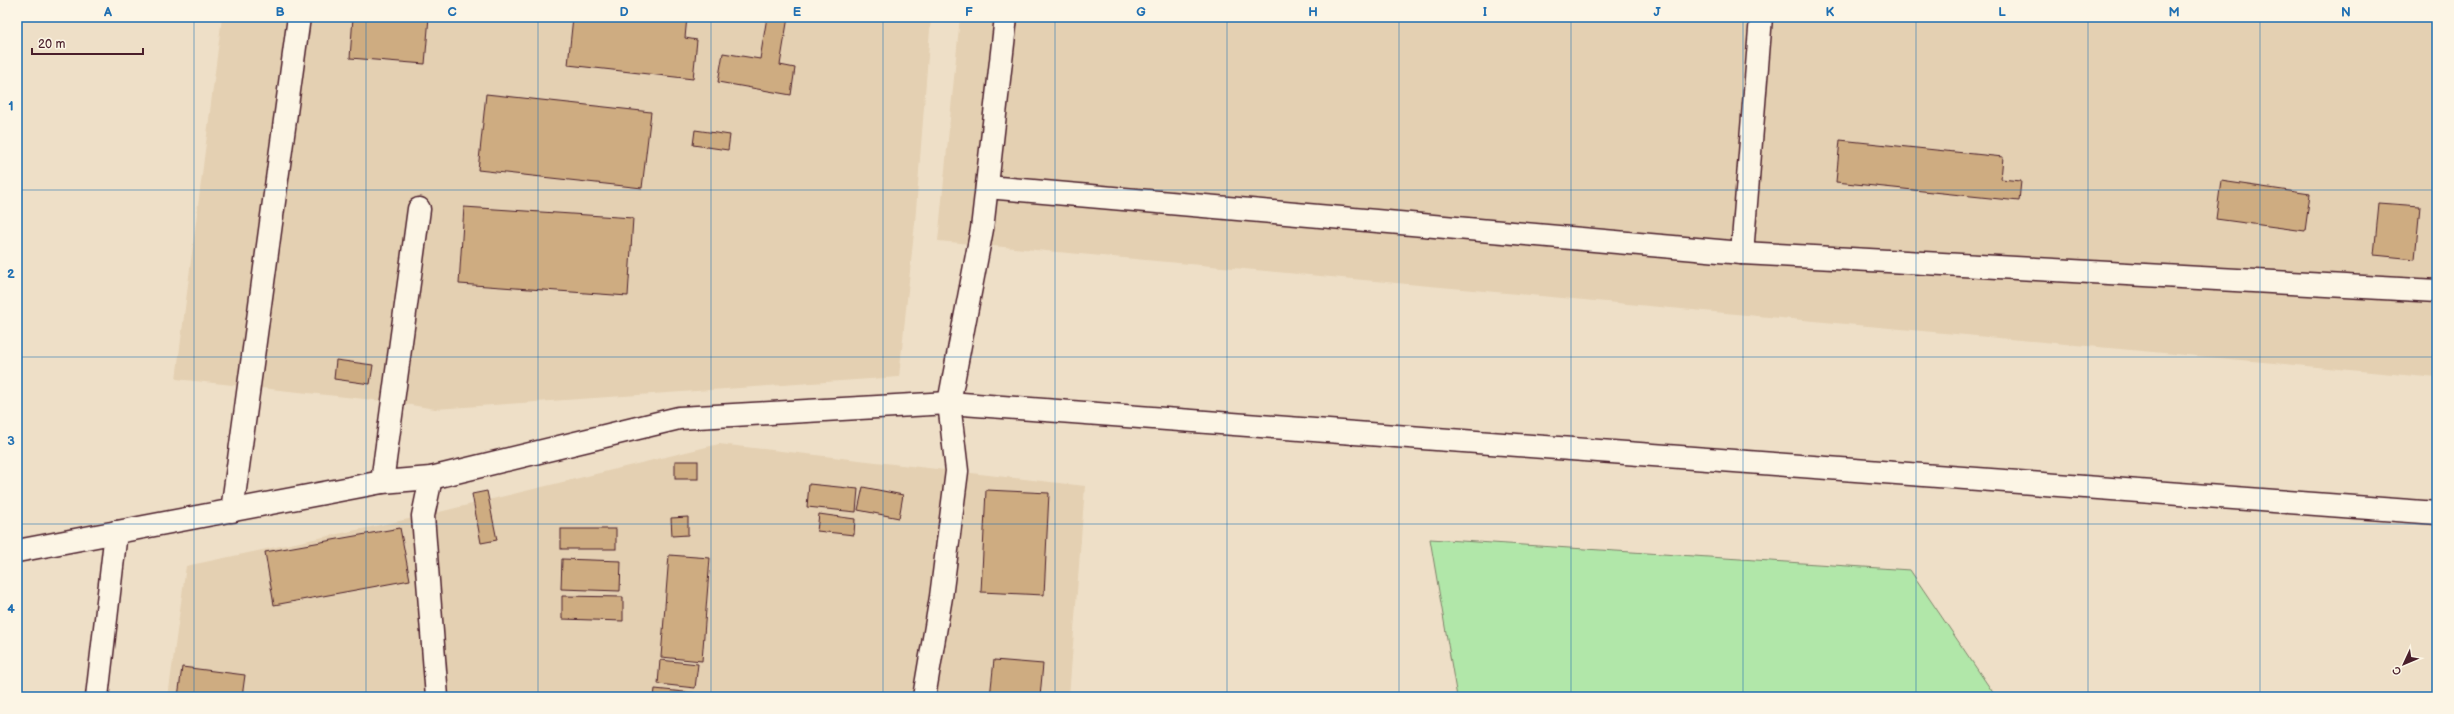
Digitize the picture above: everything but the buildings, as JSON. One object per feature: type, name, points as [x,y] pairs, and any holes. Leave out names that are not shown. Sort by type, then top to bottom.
[{"type":"lane","points":[[232,511],[299,17]]},
{"type":"lane","points":[[924,697],[941,597],[957,471],[949,403],[982,229],[1006,17]]},
{"type":"lane","points":[[1742,253],[1761,17]]},
{"type":"lane","points":[[987,187],[1742,253],[2437,291]]},
{"type":"lane","points":[[382,482],[419,209]]},
{"type":"lane","points":[[17,551],[382,482],[431,478],[679,418],[949,403],[2437,513]]},
{"type":"lane","points":[[431,478],[423,516],[437,697]]},
{"type":"lane","points":[[97,697],[116,532]]},
{"type":"shaded area","points":[[222,17],[931,17],[915,223],[899,377],[435,409],[393,402],[176,379]]},
{"type":"shaded area","points":[[960,17],[2437,17],[2437,378],[938,241]]},
{"type":"shaded area","points":[[719,444],[1085,486],[1069,697],[168,697],[186,566],[423,516]]},
{"type":"green space","points":[[1430,539],[1910,570],[1996,697],[1457,697]]}]
